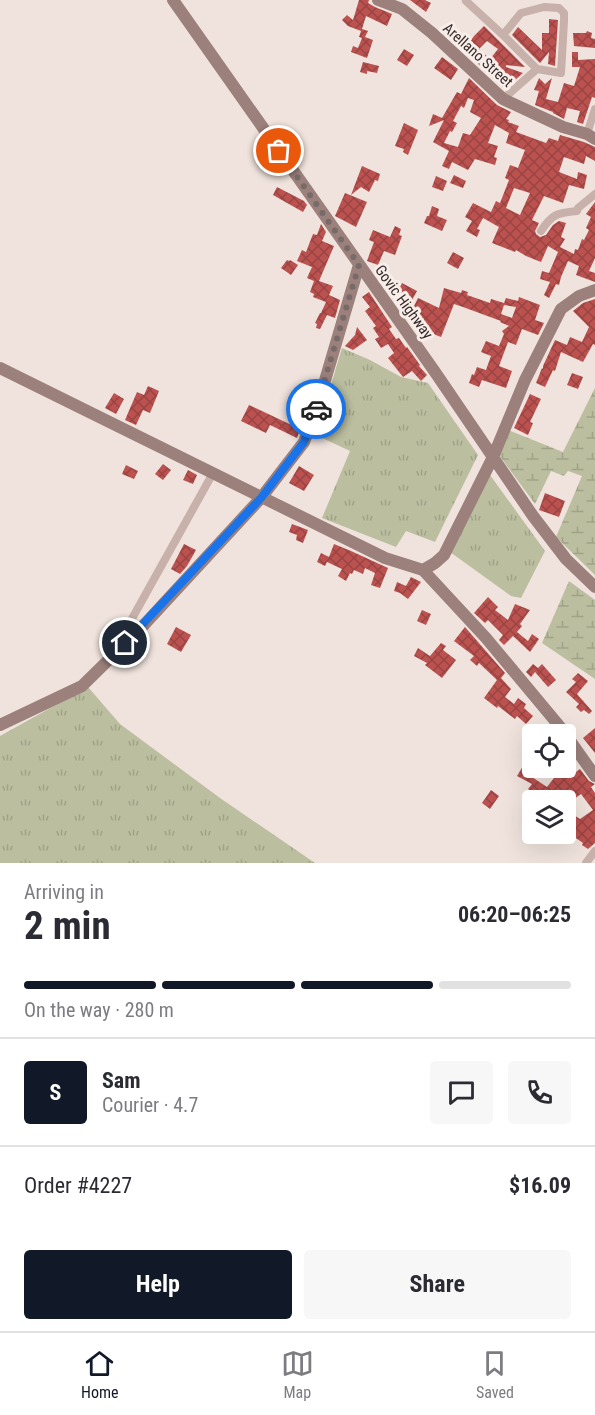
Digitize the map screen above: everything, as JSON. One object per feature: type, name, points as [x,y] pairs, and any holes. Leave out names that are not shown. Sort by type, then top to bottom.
[{"type":"street","name":"Govic Highway","points":[[173,0],[558,549],[595,587]]},
{"type":"street","name":"Arellano Street","points":[[378,0],[402,9],[432,33],[503,99],[563,127],[591,137]]},
{"type":"street","points":[[466,1],[537,69],[561,73],[564,13],[559,8],[544,7],[520,13],[503,35]]},
{"type":"street","points":[[503,99],[537,69]]},
{"type":"street","points":[[591,137],[595,109]]},
{"type":"street","points":[[541,231],[558,213],[577,211],[595,194]]},
{"type":"street","points":[[0,725],[82,686],[142,627],[261,498],[304,442],[316,411],[359,265]]},
{"type":"street","points":[[423,570],[444,555],[493,457],[525,380],[561,309],[579,296],[595,290]]},
{"type":"street","points":[[0,368],[385,558],[423,570],[486,638],[561,728],[595,776]]},
{"type":"street","points":[[109,659],[213,473]]},
{"type":"street","points":[[586,863],[595,851]]},
{"type":"green space","points":[[342,348],[401,377],[428,383],[478,455],[435,542],[406,531],[396,547],[322,518],[350,451],[316,435]]},
{"type":"green space","points":[[595,388],[595,575],[556,537],[582,476],[568,471],[564,476],[551,471],[535,504],[499,455],[508,430],[563,452]]},
{"type":"green space","points":[[490,475],[545,551],[521,598],[511,596],[450,552]]},
{"type":"green space","points":[[569,581],[595,600],[595,679],[542,643]]},
{"type":"green space","points":[[88,687],[120,724],[220,798],[315,863],[0,863],[0,736]]},
{"type":"building","points":[[359,0],[369,0],[368,3],[392,14],[387,26],[366,16],[362,29],[368,31],[365,37],[373,40],[367,58],[351,52],[353,46],[358,48],[362,38],[359,37],[361,31],[348,26],[342,20],[347,15],[353,20]]},
{"type":"building","points":[[410,0],[425,0],[431,3],[426,12]]},
{"type":"building","points":[[549,19],[558,20],[555,66],[548,64],[549,52],[540,63],[512,35],[518,27],[542,50],[542,33],[549,33]]},
{"type":"building","points":[[484,26],[525,67],[506,65],[506,67],[523,73],[505,89],[464,50]],"holes":[[[487,41],[498,49],[490,59],[479,49]]]},
{"type":"building","points":[[587,31],[592,33],[591,38],[595,39],[595,48],[574,46],[573,33],[586,33]]},
{"type":"building","points":[[404,49],[414,55],[407,66],[397,60]]},
{"type":"building","points":[[572,52],[578,52],[578,60],[595,59],[595,98],[592,97],[583,124],[577,122],[580,111],[567,108],[564,119],[535,105],[539,91],[534,90],[539,78],[545,84],[552,78],[546,99],[558,102],[564,83],[574,86],[580,67],[572,67]]},
{"type":"building","points":[[442,57],[458,69],[451,80],[434,68]]},
{"type":"building","points":[[363,62],[379,66],[377,73],[360,72]]},
{"type":"building","points":[[469,78],[497,105],[511,112],[506,119],[519,126],[516,132],[546,143],[549,138],[558,141],[560,135],[595,147],[595,161],[586,156],[584,164],[564,157],[559,172],[577,179],[578,172],[587,175],[584,189],[569,185],[563,203],[544,196],[532,220],[539,223],[535,231],[540,237],[546,235],[559,221],[566,223],[561,237],[565,239],[560,247],[574,254],[575,249],[578,250],[589,230],[586,228],[591,217],[586,214],[595,202],[595,258],[589,271],[595,273],[595,282],[576,275],[579,266],[568,261],[559,285],[556,284],[549,298],[544,295],[550,282],[540,279],[542,271],[549,273],[558,252],[548,246],[541,262],[516,250],[515,252],[492,243],[499,227],[483,218],[477,229],[480,230],[477,237],[466,231],[472,221],[465,217],[473,203],[491,212],[496,201],[500,203],[509,180],[505,178],[510,165],[518,168],[525,150],[506,143],[509,133],[495,125],[488,143],[498,146],[494,157],[497,158],[495,165],[475,159],[468,170],[452,162],[449,169],[442,166],[449,151],[433,142],[444,120],[429,126],[433,114],[442,118],[457,92],[461,94]],"holes":[[[468,98],[474,100],[470,112],[481,118],[470,135],[463,133],[458,147],[444,143],[457,123],[453,121],[461,106],[464,108]],[[514,188],[530,193],[520,215],[506,208]]]},
{"type":"building","points":[[404,123],[418,130],[408,155],[403,152],[404,149],[395,146]]},
{"type":"building","points":[[362,166],[380,174],[378,181],[375,180],[369,192],[361,187],[351,195]]},
{"type":"building","points":[[454,175],[466,181],[463,188],[450,183]]},
{"type":"building","points":[[436,176],[447,181],[443,191],[432,187]]},
{"type":"building","points":[[277,187],[304,201],[307,205],[303,212],[273,195]]},
{"type":"building","points":[[345,193],[367,202],[356,227],[335,216]]},
{"type":"building","points":[[432,206],[439,209],[437,216],[447,220],[442,231],[424,223]]},
{"type":"building","points":[[321,224],[326,232],[322,241],[334,246],[319,281],[333,286],[329,295],[340,300],[335,318],[327,315],[320,329],[316,328],[315,323],[326,302],[313,297],[314,294],[310,292],[314,281],[307,278],[312,267],[297,261],[302,250],[306,252],[313,234],[317,235]]},
{"type":"building","points":[[395,226],[401,229],[399,235],[402,236],[395,255],[384,251],[378,265],[367,261],[374,242],[369,240],[373,230],[390,237]]},
{"type":"building","points":[[453,252],[464,258],[458,269],[447,263]]},
{"type":"building","points":[[287,260],[298,265],[291,275],[281,268]]},
{"type":"building","points":[[402,283],[417,291],[412,300],[397,293]]},
{"type":"building","points":[[444,288],[461,293],[462,290],[468,292],[467,295],[490,303],[491,299],[504,303],[506,298],[518,301],[519,297],[540,305],[535,320],[544,323],[538,335],[522,329],[516,345],[508,342],[499,366],[512,371],[506,388],[482,380],[479,387],[469,383],[477,367],[486,370],[491,356],[481,352],[486,341],[499,346],[504,334],[502,331],[509,326],[454,304],[441,337],[411,323],[415,314],[411,312],[418,298],[439,308]],"holes":[[[504,305],[516,307],[512,318],[501,314]]]},
{"type":"building","points":[[369,292],[392,327],[389,329],[396,339],[399,338],[407,347],[427,375],[421,381],[412,371],[403,377],[388,358],[394,353],[388,344],[381,348],[375,339],[379,337],[373,328],[376,326],[365,311],[370,307],[362,297]]},
{"type":"building","points":[[595,299],[595,345],[593,344],[583,362],[561,352],[555,371],[553,370],[545,387],[536,383],[555,340],[567,345],[570,337],[582,342],[589,327],[573,311],[583,303]]},
{"type":"building","points":[[357,327],[367,340],[353,350],[345,346],[355,335]]},
{"type":"building","points":[[572,373],[583,377],[578,389],[567,385]]},
{"type":"building","points":[[148,386],[159,391],[150,413],[143,410],[136,425],[125,420],[137,392],[144,395]]},
{"type":"building","points":[[114,393],[124,399],[116,414],[105,408]]},
{"type":"building","points":[[530,394],[541,399],[530,422],[533,423],[528,435],[514,428]]},
{"type":"building","points":[[249,405],[300,429],[297,438],[270,425],[266,433],[241,421]]},
{"type":"building","points":[[163,464],[171,470],[163,480],[155,474]]},
{"type":"building","points":[[126,465],[138,471],[134,479],[122,474]]},
{"type":"building","points":[[299,466],[314,475],[304,491],[289,483]]},
{"type":"building","points":[[188,470],[197,475],[193,484],[183,480]]},
{"type":"building","points":[[545,493],[565,501],[559,517],[539,510]]},
{"type":"building","points":[[292,524],[308,530],[303,543],[296,540],[297,535],[289,532]]},
{"type":"building","points":[[184,544],[196,550],[180,574],[171,569]]},
{"type":"building","points":[[334,544],[388,568],[380,588],[371,585],[375,573],[365,568],[363,574],[354,570],[346,581],[338,576],[342,569],[327,562],[325,566],[317,562],[321,553],[329,557]]},
{"type":"building","points":[[411,577],[421,582],[408,599],[394,591],[397,582],[406,586]]},
{"type":"building","points":[[488,597],[498,607],[495,610],[508,620],[515,604],[530,610],[517,632],[528,641],[532,634],[539,639],[530,652],[513,636],[504,645],[499,640],[503,635],[488,620],[485,623],[474,613]]},
{"type":"building","points":[[422,610],[431,614],[426,625],[417,621]]},
{"type":"building","points":[[176,627],[191,635],[181,652],[167,644]]},
{"type":"building","points":[[465,627],[505,673],[501,678],[511,689],[505,697],[514,704],[518,698],[526,704],[524,708],[533,716],[526,724],[517,716],[515,719],[484,698],[497,680],[479,663],[477,666],[470,660],[474,656],[454,641]]},
{"type":"building","points":[[441,643],[446,646],[443,650],[456,660],[442,678],[425,665],[427,663],[414,656],[418,648],[430,656]]},
{"type":"building","points":[[533,664],[538,668],[542,664],[556,680],[548,687],[535,672],[531,677],[526,672]]},
{"type":"building","points":[[578,673],[588,681],[577,694],[592,711],[589,714],[584,710],[581,712],[576,707],[579,704],[566,692],[576,682],[572,679]]},
{"type":"building","points":[[595,728],[595,753],[583,738]]},
{"type":"building","points":[[522,768],[522,778],[534,778],[547,787],[554,778],[576,778],[576,772],[580,769],[589,781],[595,784],[591,787],[595,793],[595,843],[588,849],[576,838],[576,816],[580,819],[593,810],[581,794],[576,798],[576,790],[529,790],[532,784],[517,776]]},
{"type":"building","points":[[491,790],[499,796],[490,809],[482,803]]},
{"type":"way so far","points":[[279,151],[359,265],[316,409]]},
{"type":"route","points":[[125,643],[261,498],[304,442],[316,409]]}]
